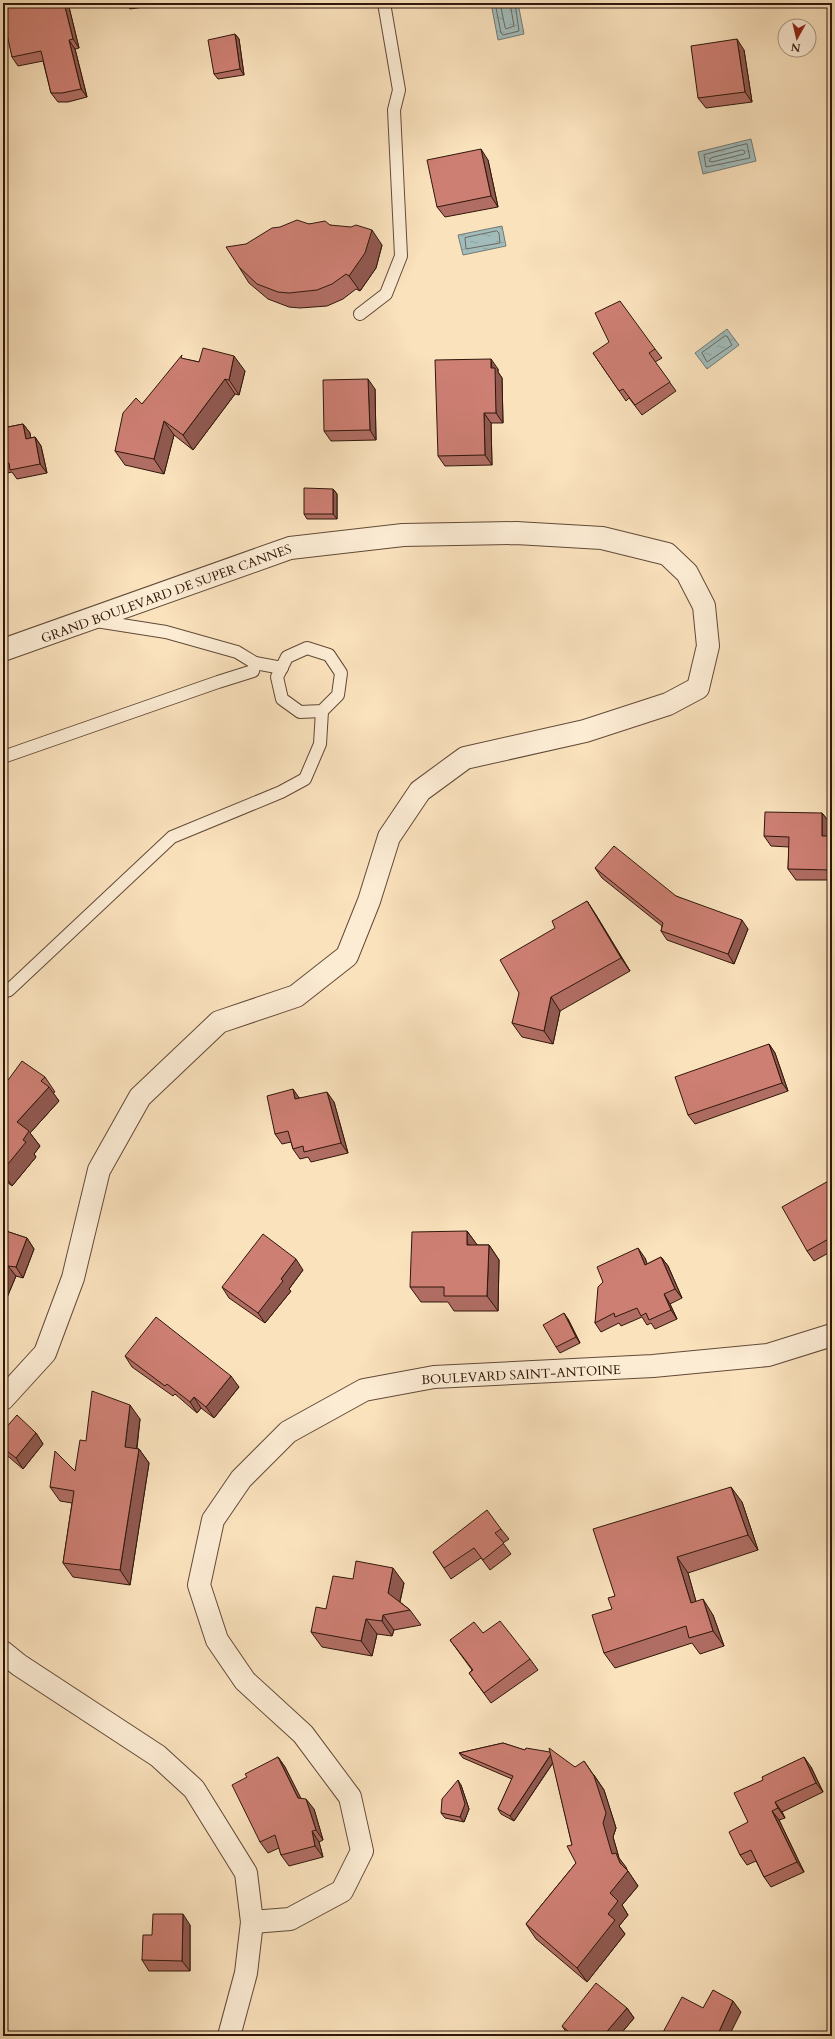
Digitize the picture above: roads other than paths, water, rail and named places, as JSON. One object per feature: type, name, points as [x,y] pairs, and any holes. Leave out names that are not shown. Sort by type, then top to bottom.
[{"type":"street","name":"GRAND BOULEVARD DE SUPER CANNES","points":[[3,650],[91,620],[290,548],[403,535],[516,533],[602,538],[667,554],[687,573],[704,606],[708,646],[698,688],[668,704],[585,731],[465,758],[420,791],[389,837],[369,901],[347,956],[296,996],[219,1022],[140,1097],[99,1170],[73,1278],[45,1353],[3,1400]]},
{"type":"street","name":"BOULEVARD SAINT-ANTOINE","points":[[252,1922],[290,1919],[342,1891],[362,1851],[350,1797],[303,1734],[245,1681],[217,1640],[198,1585],[213,1520],[241,1479],[288,1432],[364,1390],[434,1377],[654,1366],[768,1355],[832,1335]]},
{"type":"street","points":[[3,1652],[19,1665],[158,1756],[194,1789],[246,1873],[252,1922],[246,1973],[230,2036]]},
{"type":"lane","points":[[360,314],[386,294],[401,256],[394,110],[399,90],[384,3]]},
{"type":"lane","points":[[91,620],[166,632],[237,652],[255,663],[282,668]]},
{"type":"lane","points":[[3,992],[9,990],[172,836],[281,792],[305,779],[320,744],[322,711],[338,695],[341,673],[329,655],[308,648],[287,657],[277,677],[282,699],[300,712],[322,711]]},
{"type":"lane","points":[[3,757],[210,684],[253,671],[255,663]]},
{"type":"water","points":[[491,3],[518,3],[524,34],[498,40]]},
{"type":"water","points":[[751,139],[756,161],[703,174],[698,152]]},
{"type":"water","points":[[502,226],[506,246],[463,255],[458,235]]},
{"type":"water","points":[[727,329],[739,345],[707,369],[695,353]]}]
